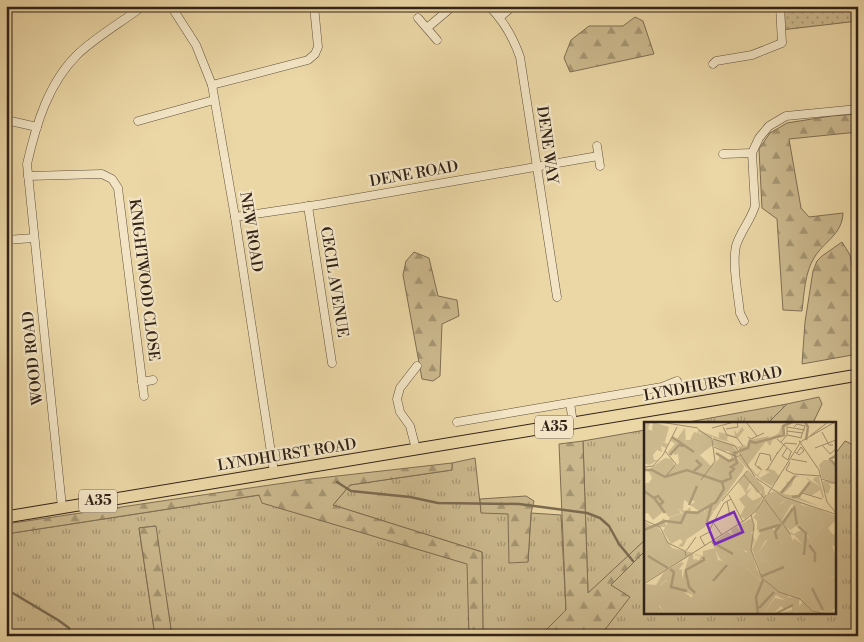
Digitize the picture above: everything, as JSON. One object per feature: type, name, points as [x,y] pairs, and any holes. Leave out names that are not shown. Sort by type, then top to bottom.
[{"type":"main road","name":"LYNDHURST ROAD","points":[[6,517],[574,424],[858,375]]},
{"type":"street","name":"WOOD ROAD","points":[[62,507],[28,164],[37,127],[53,87],[71,61],[90,44],[143,6]]},
{"type":"street","name":"NEW ROAD","points":[[171,6],[196,45],[212,85],[235,217],[274,472]]},
{"type":"street","points":[[212,85],[308,60],[315,54],[318,47],[314,6]]},
{"type":"street","points":[[427,28],[453,6]]},
{"type":"street","name":"DENE WAY","points":[[489,6],[500,17],[512,36],[520,57],[556,297]]},
{"type":"street","points":[[500,17],[513,6]]},
{"type":"street","points":[[713,64],[716,61],[752,55],[782,43],[780,6]]},
{"type":"street","points":[[418,18],[437,40]]},
{"type":"street","points":[[138,121],[214,100]]},
{"type":"street","points":[[744,320],[740,313],[735,256],[737,244],[753,214],[755,206],[752,152],[759,138],[769,126],[786,116],[858,109]]},
{"type":"street","points":[[6,120],[37,127]]},
{"type":"street","points":[[597,146],[600,166]]},
{"type":"street","points":[[723,154],[752,152]]},
{"type":"street","name":"DENE ROAD","points":[[235,217],[598,156]]},
{"type":"street","name":"KNIGHTWOOD CLOSE","points":[[28,176],[102,174],[112,179],[118,188],[144,396]]},
{"type":"street","name":"CECIL AVENUE","points":[[308,206],[332,362]]},
{"type":"street","points":[[6,240],[34,238]]},
{"type":"street","points":[[416,366],[400,388],[397,398],[400,412],[410,426],[416,449]]},
{"type":"street","name":"KNIGHTWOOD CLOSE","points":[[142,382],[153,380]]},
{"type":"street","name":"LYNDHURST ROAD","points":[[457,422],[662,387],[676,381]]},
{"type":"street","points":[[570,403],[574,424]]},
{"type":"green space","points":[[780,6],[858,6],[858,21],[781,30]]},
{"type":"green space","points":[[635,17],[643,21],[654,54],[570,72],[564,58],[571,40],[589,26],[623,26]]},
{"type":"green space","points":[[858,114],[858,132],[789,139],[801,208],[809,217],[843,213],[842,221],[836,232],[818,252],[811,264],[805,283],[802,311],[783,310],[777,219],[762,208],[759,149],[770,133],[787,123]]},
{"type":"green space","points":[[842,242],[850,255],[852,267],[858,267],[858,354],[802,364],[805,322],[813,271],[817,261],[822,256]]},
{"type":"green space","points":[[414,252],[429,258],[438,296],[457,300],[459,316],[442,324],[440,376],[433,381],[422,379],[403,275],[406,261]]},
{"type":"green space","points":[[819,397],[822,404],[813,422],[769,422],[787,404]]},
{"type":"green space","points":[[787,404],[769,422],[688,422]]},
{"type":"green space","points":[[644,430],[644,541],[588,594],[583,441]]},
{"type":"green space","points":[[583,441],[588,593],[644,541],[644,552],[611,585],[630,597],[600,636],[540,636],[566,610],[559,444]]},
{"type":"green space","points":[[845,441],[858,447],[858,636],[600,636],[629,597],[610,585],[644,552],[644,614],[836,614],[836,453]]},
{"type":"green space","points":[[475,458],[481,512],[508,513],[528,561],[531,513],[561,515],[566,611],[540,636],[483,636],[482,552],[333,505],[350,485],[452,470],[452,463]]},
{"type":"green space","points":[[452,463],[452,470],[350,485],[333,505],[482,552],[483,636],[469,636],[467,564],[262,503],[259,495],[6,534],[6,524],[311,479]]},
{"type":"green space","points":[[260,495],[263,503],[468,564],[469,636],[172,636],[155,526],[139,528],[155,636],[6,636],[6,534]]},
{"type":"green space","points":[[526,496],[534,501],[531,513],[528,562],[509,563],[508,514],[481,513],[480,499]]},
{"type":"green space","points":[[156,526],[172,636],[155,636],[139,528]]},
{"type":"waterway","points":[[337,482],[351,491],[410,497],[438,503],[519,504],[587,513],[600,518],[609,526],[619,544],[633,561]]},
{"type":"waterway","points":[[6,589],[58,620],[69,628],[71,636]]},
{"type":"railway","points":[[6,15],[18,6]]}]
